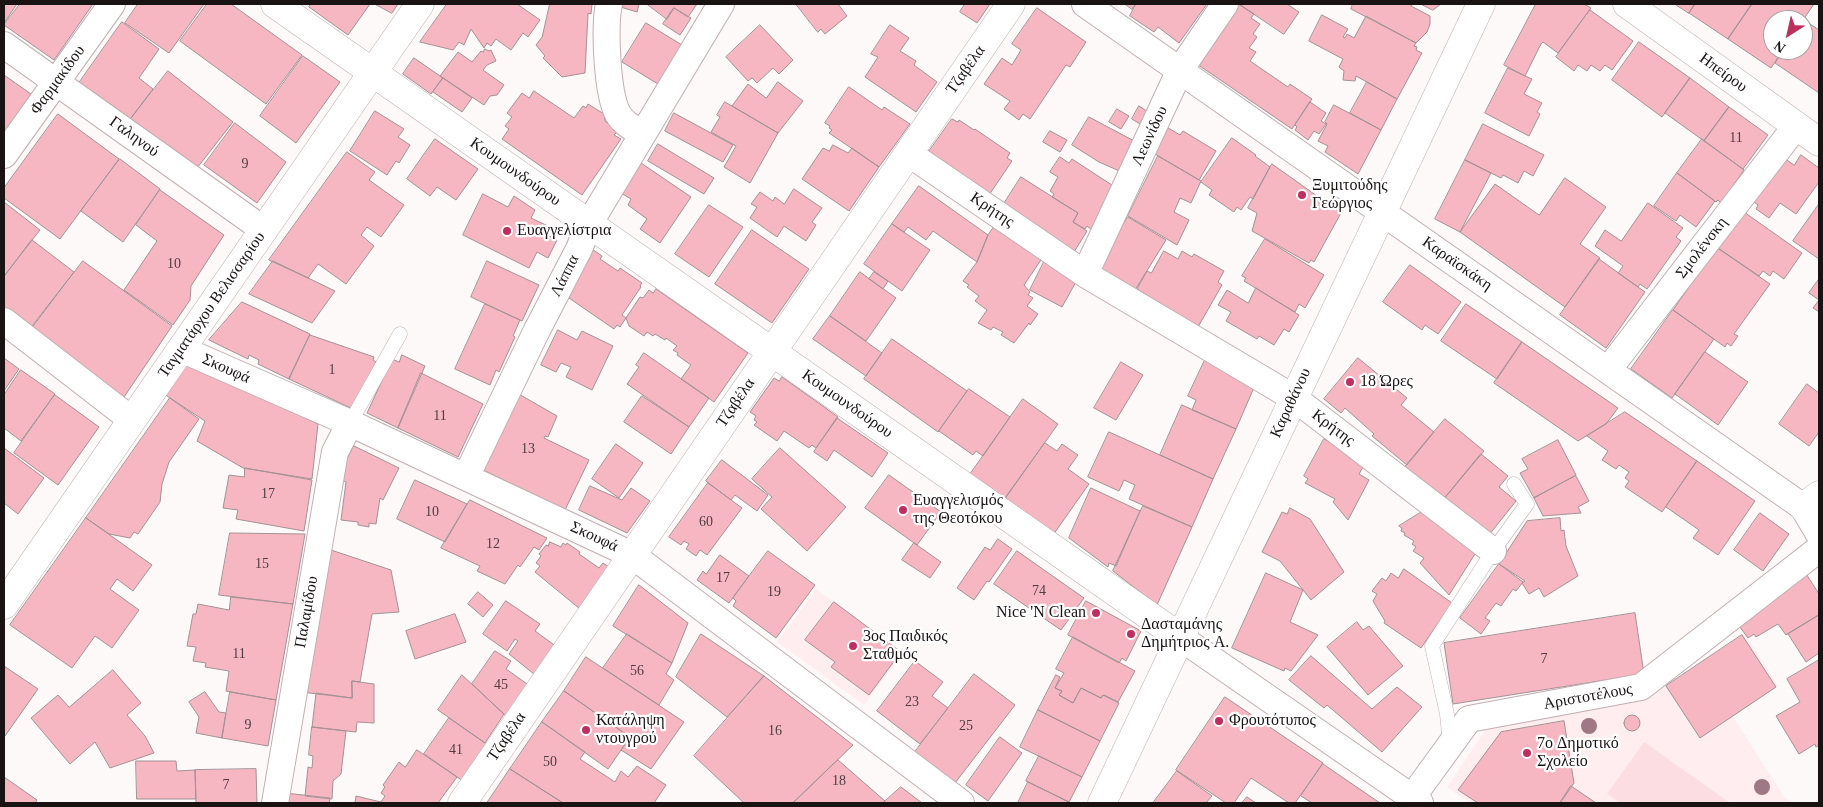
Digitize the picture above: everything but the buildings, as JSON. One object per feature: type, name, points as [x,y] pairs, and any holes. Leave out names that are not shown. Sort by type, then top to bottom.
[{"type":"street","name":"Φαρμακίδου","points":[[4,156],[112,4]]},
{"type":"street","name":"Κουμουνδούρου","points":[[275,4],[1413,801]]},
{"type":"street","name":"Ταγματάρχου Βελισσαρίου","points":[[4,606],[420,4]]},
{"type":"street","points":[[609,4],[606,17],[608,69],[613,97],[619,116],[642,134]]},
{"type":"street","name":"Λάππα","points":[[466,477],[589,224],[721,4]]},
{"type":"street","name":"Τζαβέλα","points":[[462,803],[1011,4]]},
{"type":"street","name":"Καραϊσκάκη","points":[[1085,4],[1608,370],[1811,501],[1819,534]]},
{"type":"street","name":"Λεωνίδου","points":[[1085,274],[1180,70],[1225,4]]},
{"type":"street","name":"Καραθάνου","points":[[1102,803],[1481,4]]},
{"type":"street","name":"Ηπείρου","points":[[1627,4],[1819,142]]},
{"type":"street","name":"Γαληνού","points":[[4,45],[264,230]]},
{"type":"street","name":"Σμολένσκη","points":[[1608,370],[1796,126]]},
{"type":"street","name":"Κρήτης","points":[[908,153],[1085,274],[1294,398],[1494,551]]},
{"type":"street","points":[[4,321],[132,420]]},
{"type":"street","name":"Σκουφά","points":[[182,349],[350,423],[632,555],[961,803]]},
{"type":"street","name":"Παλαμίδου","points":[[274,803],[332,463],[335,452],[350,423]]},
{"type":"street","name":"Αριστοτέλους","points":[[1413,801],[1469,719],[1641,688],[1819,549]]},
{"type":"lane","points":[[350,423],[400,334]]},
{"type":"lane","points":[[1450,745],[1447,714],[1432,646],[1527,504],[1514,484]]},
{"type":"shaded area","name":"3ος Παιδικός Σταθμός","points":[[816,589],[903,653],[864,705],[777,642]]},
{"type":"shaded area","points":[[1744,633],[1778,686],[1733,717],[1785,798],[1792,803],[1470,803],[1447,787],[1490,723],[1655,693]]},
{"type":"shaded area","points":[[1644,742],[1730,803],[1620,803],[1607,794]]},
{"type":"place","name":"Ξυμιτούδης Γεώργιος","points":[[1302,195]]},
{"type":"place","name":"Ευαγγελίστρια","points":[[507,231]]},
{"type":"place","name":"18 Ώρες","points":[[1350,382]]},
{"type":"place","name":"Ευαγγελισμός της Θεοτόκου","points":[[903,510]]},
{"type":"place","name":"Nice 'N Clean","points":[[1096,613]]},
{"type":"place","name":"Δασταμάνης Δημήτριος Α.","points":[[1131,634]]},
{"type":"place","name":"3ος Παιδικός Σταθμός","points":[[853,646]]},
{"type":"place","name":"Φρουτότυπος","points":[[1219,721]]},
{"type":"place","name":"Κατάληψη ντουγρού","points":[[586,730]]},
{"type":"place","name":"7ο Δημοτικό Σχολείο","points":[[1527,753]]}]
